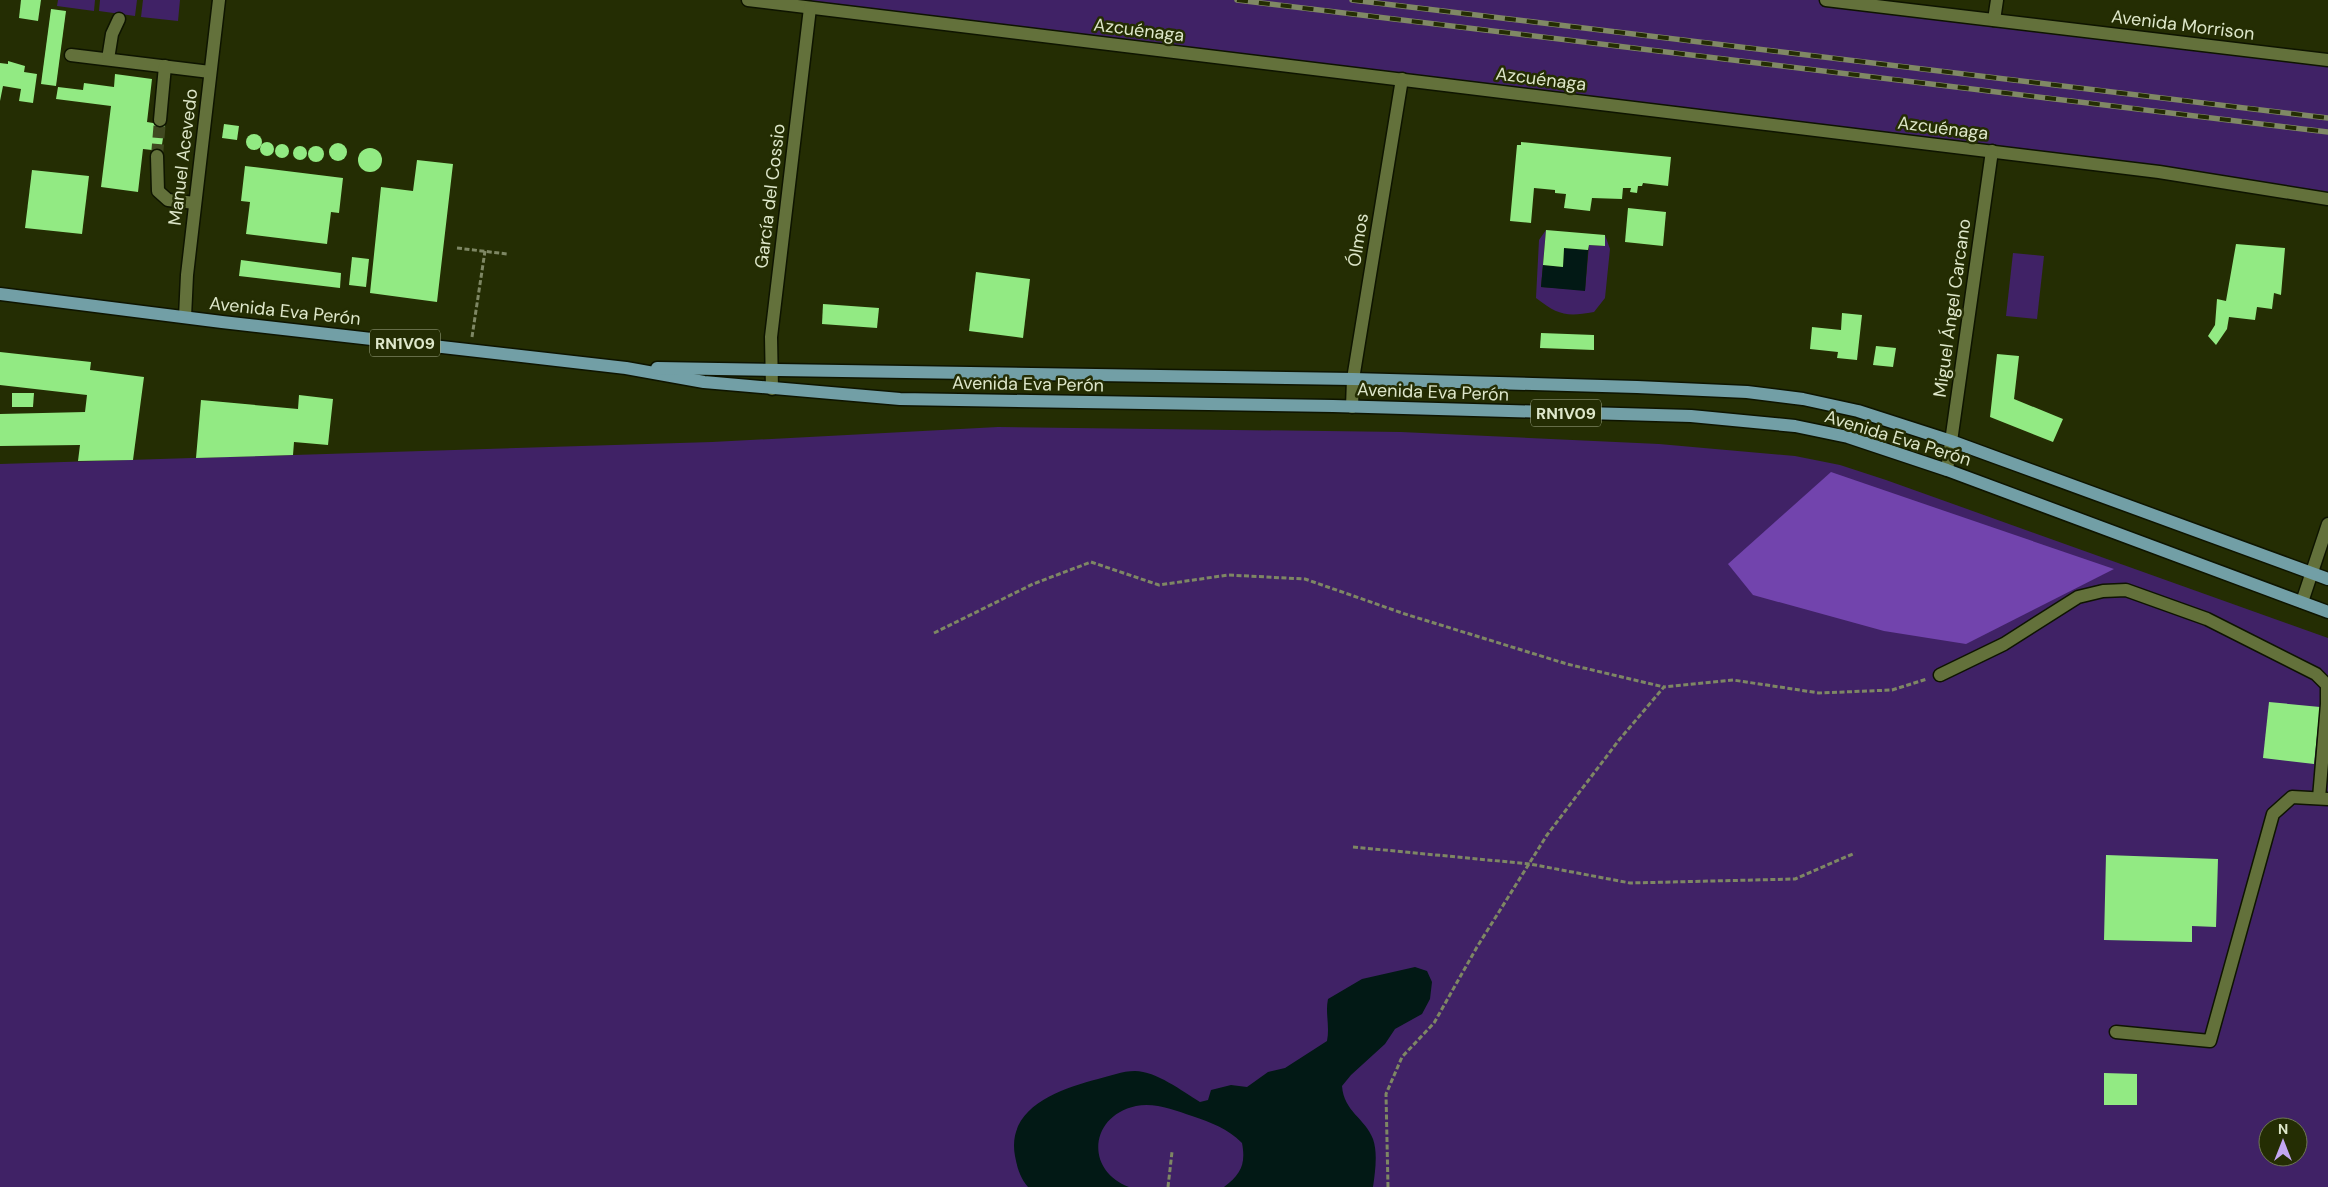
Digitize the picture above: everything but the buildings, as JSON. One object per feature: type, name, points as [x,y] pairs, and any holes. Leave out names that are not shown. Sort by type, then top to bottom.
[{"type":"main road","name":"Avenida Eva Perón","points":[[0,294],[626,368],[704,382],[900,399],[1352,407],[1744,419],[1795,426],[1848,437],[1947,470],[2328,612]]},
{"type":"main road","name":"Avenida Eva Perón","points":[[626,368],[771,368],[1353,379],[1646,387],[1747,392],[1803,399],[1858,411],[1951,441],[2328,579]]},
{"type":"street","name":"Manuel Acevedo","points":[[184,317],[187,275],[219,0]]},
{"type":"street","name":"Azcuénaga","points":[[748,0],[2159,172],[2328,199]]},
{"type":"street","name":"Avenida Morrison","points":[[1826,0],[2328,60]]},
{"type":"street","points":[[1994,20],[1997,0]]},
{"type":"street","name":"García del Cossio","points":[[772,389],[771,337],[810,8]]},
{"type":"street","points":[[108,60],[112,34],[119,20]]},
{"type":"street","points":[[71,55],[210,72]]},
{"type":"street","points":[[160,120],[165,66]]},
{"type":"street","name":"Ólmos","points":[[1352,407],[1353,379],[1402,80]]},
{"type":"street","name":"Miguel Ángel Carcano","points":[[1947,470],[1992,151]]},
{"type":"street","points":[[157,156],[158,191],[168,200],[195,203]]},
{"type":"street","points":[[2302,602],[2328,524]]},
{"type":"street","points":[[1940,675],[2004,644],[2078,597],[2103,591],[2126,590],[2207,620],[2316,674],[2327,685],[2328,704],[2324,798],[2292,797],[2273,814],[2210,1041],[2116,1032]]},
{"type":"path","points":[[457,248],[507,254]]},
{"type":"path","points":[[470,350],[485,251]]},
{"type":"path","points":[[934,634],[1033,584],[1090,562],[1159,585],[1228,575],[1305,578],[1405,614],[1566,664],[1664,687],[1733,680],[1828,693],[1892,690],[1940,675]]},
{"type":"path","points":[[1388,1187],[1386,1094],[1402,1057],[1434,1023],[1477,947],[1547,835],[1613,748],[1664,687]]},
{"type":"path","points":[[1353,847],[1430,852],[1530,864],[1630,883],[1795,879],[1855,853]]},
{"type":"path","points":[[1168,1187],[1172,1152]]},
{"type":"shaded area","points":[[58,0],[95,0],[94,11],[57,6]]},
{"type":"shaded area","points":[[100,0],[137,0],[135,16],[99,11]]},
{"type":"shaded area","points":[[143,0],[180,0],[178,21],[141,17]]},
{"type":"shaded area","points":[[748,0],[1826,0],[2328,60],[2328,199]]},
{"type":"shaded area","points":[[1546,230],[1541,287],[1585,290],[1589,245],[1604,246],[1605,235],[1610,249],[1605,298],[1594,312],[1563,313],[1550,308],[1536,298],[1539,240]]},
{"type":"shaded area","points":[[2013,253],[2044,256],[2037,319],[2006,316]]},
{"type":"shaded area","points":[[998,427],[1401,432],[1659,444],[1795,456],[1840,465],[2328,638],[2328,1187],[0,1187],[0,464],[712,442]]},
{"type":"shaded area","points":[[1831,472],[2114,569],[1966,644],[1884,631],[1753,595],[1728,564]]},
{"type":"water","points":[[1564,248],[1588,250],[1585,291],[1541,287],[1543,265],[1563,267]]},
{"type":"water","points":[[1415,967],[1427,971],[1432,982],[1430,999],[1422,1014],[1395,1029],[1385,1044],[1351,1075],[1342,1086],[1347,1102],[1369,1132],[1375,1145],[1376,1157],[1373,1187],[1224,1187],[1235,1178],[1241,1168],[1243,1163],[1242,1143],[1231,1133],[1213,1124],[1172,1109],[1150,1105],[1136,1106],[1120,1112],[1109,1121],[1102,1132],[1098,1144],[1099,1157],[1105,1169],[1115,1179],[1129,1187],[1028,1187],[1023,1180],[1015,1156],[1014,1139],[1019,1125],[1027,1113],[1053,1095],[1083,1083],[1135,1071],[1160,1078],[1200,1102],[1208,1100],[1211,1090],[1231,1085],[1247,1087],[1268,1072],[1285,1068],[1327,1041],[1328,999],[1362,979]]},
{"type":"tunnel","points":[[157,156],[160,120]]},
{"type":"railway","points":[[1237,0],[2328,132]]},
{"type":"railway","points":[[1352,0],[2328,118]]}]
